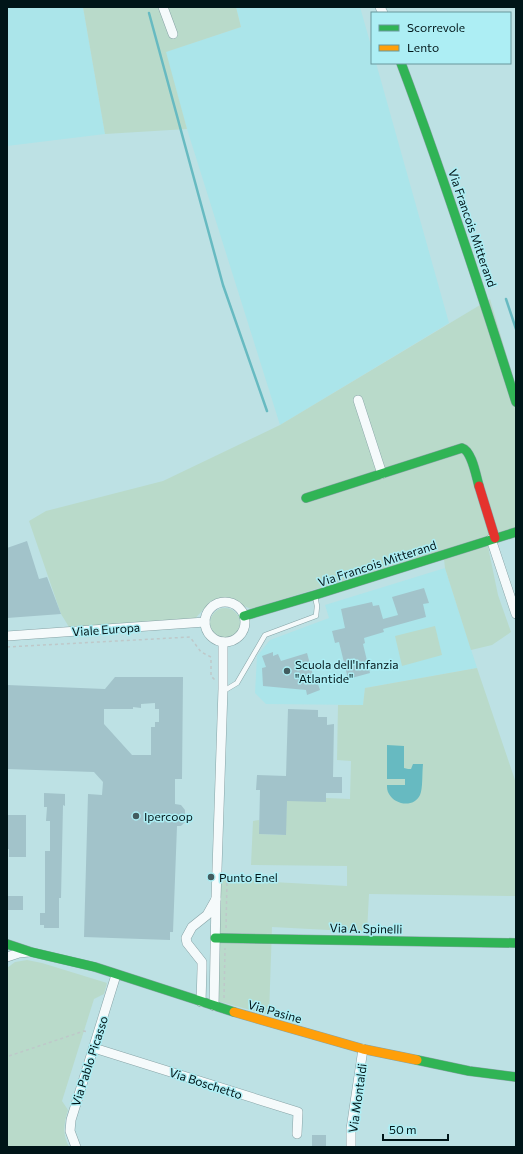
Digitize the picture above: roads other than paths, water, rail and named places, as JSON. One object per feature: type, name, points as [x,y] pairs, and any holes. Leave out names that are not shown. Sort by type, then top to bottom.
[{"type":"street","points":[[163,7],[173,34]]},
{"type":"street","name":"Via Francois Mitterand","points":[[401,64],[428,134],[478,281],[516,402]]},
{"type":"street","points":[[358,400],[382,474]]},
{"type":"street","points":[[306,498],[458,448],[465,449],[469,454],[516,614]]},
{"type":"street","name":"Via Francois Mitterand","points":[[244,616],[516,532]]},
{"type":"street","points":[[226,602],[237,606],[244,616],[244,629],[236,639],[230,642],[217,640],[208,633],[206,628],[206,616],[209,610],[219,603],[226,602]]},
{"type":"street","name":"Viale Europa","points":[[7,636],[205,622]]},
{"type":"street","points":[[214,1006],[223,642]]},
{"type":"street","points":[[201,1002],[202,962],[187,943],[186,938],[192,927],[211,909],[216,899]]},
{"type":"street","points":[[204,917],[212,921],[215,933]]},
{"type":"street","name":"Via A. Spinelli","points":[[215,933],[516,943]]},
{"type":"street","name":"Via Pasine","points":[[7,944],[30,952],[95,967],[214,1006],[363,1049],[469,1071],[516,1077]]},
{"type":"street","points":[[7,957],[19,953],[30,952]]},
{"type":"street","name":"Via Pablo Picasso","points":[[76,1147],[70,1132],[71,1120],[116,975]]},
{"type":"street","points":[[202,975],[207,982],[211,982],[215,979]]},
{"type":"street","name":"Via Boschetto","points":[[94,1048],[298,1112],[297,1134]]},
{"type":"street","name":"Via Montaldi","points":[[351,1147],[351,1129],[363,1049]]},
{"type":"lane","points":[[223,685],[227,689],[237,683],[265,635],[316,616],[317,606],[315,595]]},
{"type":"waterway","points":[[149,13],[223,285],[267,411]]},
{"type":"waterway","points":[[506,299],[516,329]]},
{"type":"place","name":"Scuola dell'Infanzia \"Atlantide\"","points":[[287,671]]},
{"type":"place","name":"Ipercoop","points":[[136,816]]},
{"type":"place","name":"Punto Enel","points":[[211,877]]}]
